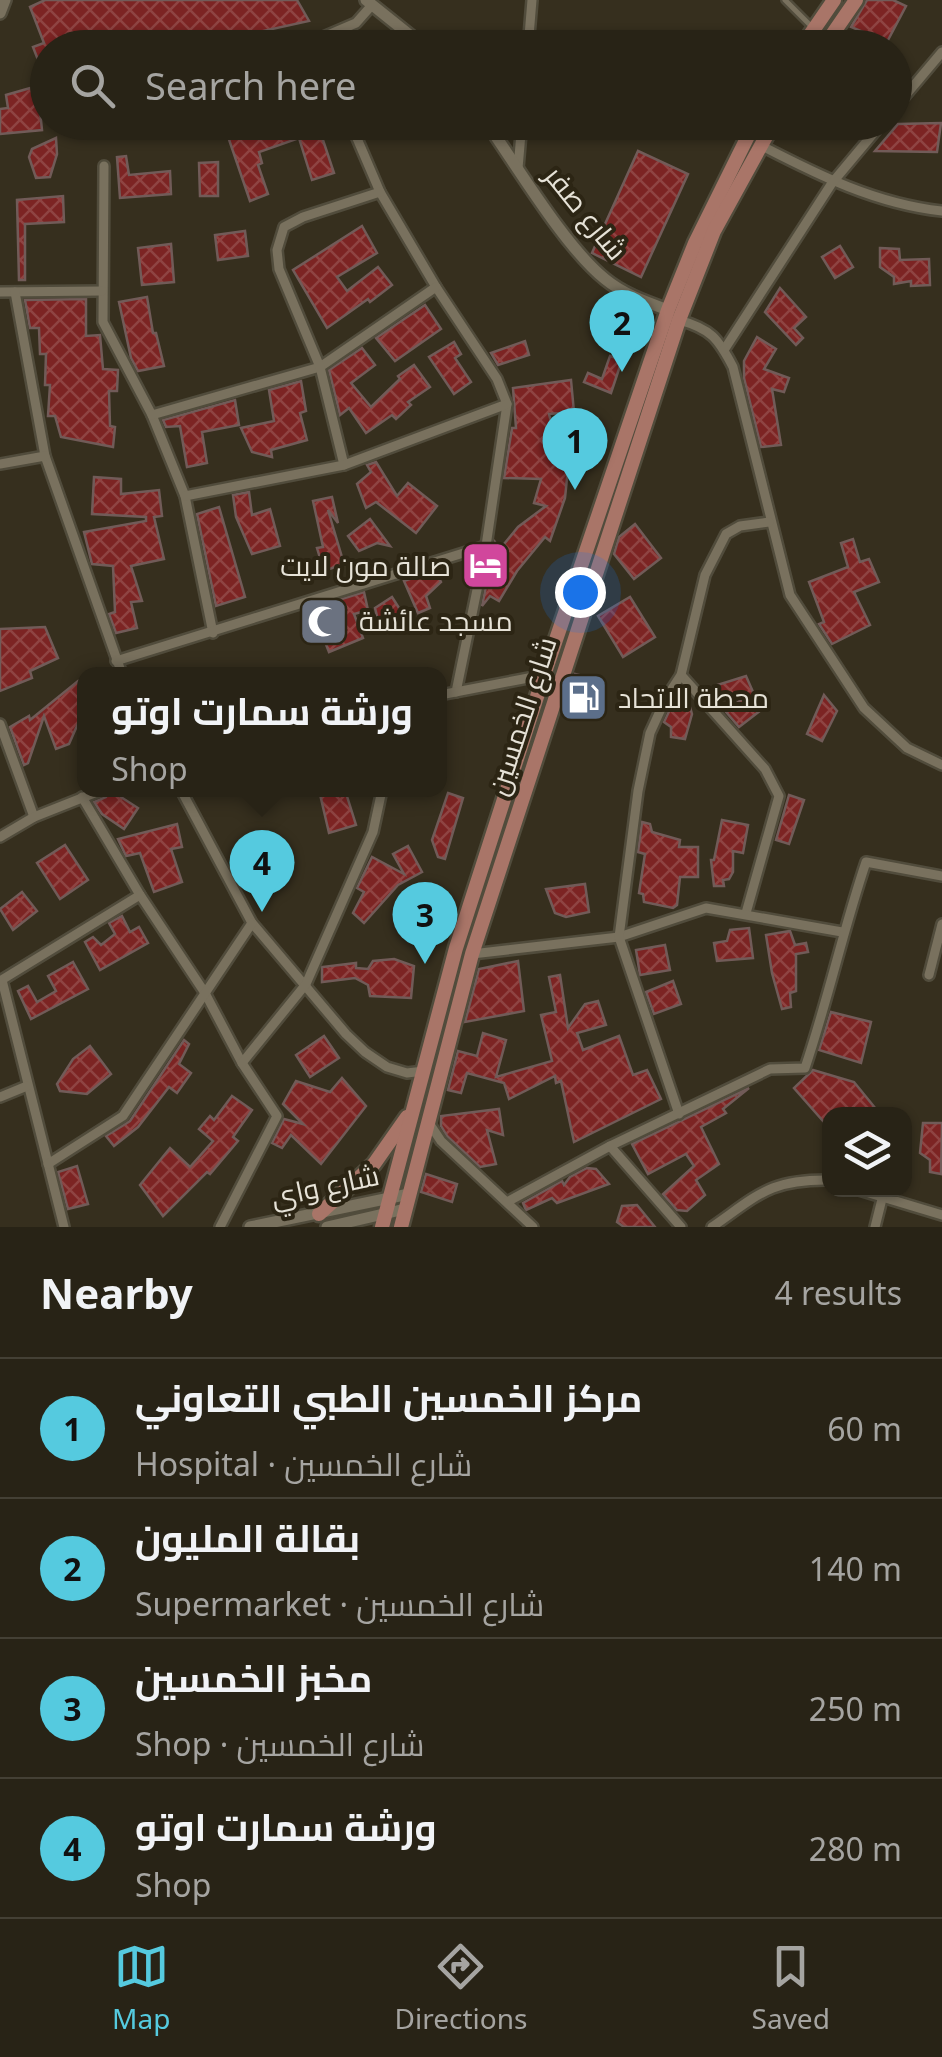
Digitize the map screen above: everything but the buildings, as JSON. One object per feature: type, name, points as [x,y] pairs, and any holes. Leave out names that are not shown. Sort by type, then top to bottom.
[{"type":"main road","points":[[813,28],[834,0]]},
{"type":"main road","points":[[835,30],[856,0]]},
{"type":"main road","name":"شارع الخمسين","points":[[385,1213],[456,948],[536,726],[695,244],[746,140]]},
{"type":"main road","name":"شارع الخمسين","points":[[401,1227],[536,726],[544,675],[674,315],[763,140]]},
{"type":"main road","points":[[323,1220],[374,1164],[416,1104]]},
{"type":"street","points":[[0,13],[5,0]]},
{"type":"street","points":[[530,30],[532,0]]},
{"type":"street","points":[[338,30],[356,22],[369,2],[404,30]]},
{"type":"street","points":[[912,88],[942,52]]},
{"type":"street","points":[[358,140],[380,192],[436,288],[497,379],[506,404],[486,546],[456,692]]},
{"type":"street","name":"شارع صفر","points":[[499,140],[582,256],[605,279],[674,315]]},
{"type":"street","points":[[518,168],[520,140]]},
{"type":"street","points":[[724,350],[832,183],[868,140]]},
{"type":"street","points":[[760,145],[832,183],[916,208],[942,210]]},
{"type":"street","points":[[104,166],[104,322],[152,415],[185,496],[213,632]]},
{"type":"street","points":[[344,465],[320,367],[279,270],[277,250],[284,226],[380,192]]},
{"type":"street","points":[[152,415],[320,367],[436,288]]},
{"type":"street","points":[[0,292],[102,291]]},
{"type":"street","points":[[15,292],[45,456],[119,667]]},
{"type":"street","points":[[674,315],[703,326],[733,367],[790,595],[864,708],[907,748],[942,764]]},
{"type":"street","points":[[185,496],[344,465],[506,404]]},
{"type":"street","points":[[0,464],[45,456]]},
{"type":"street","points":[[679,1114],[619,937],[638,791],[650,733],[681,676],[705,576],[726,534],[740,526],[769,522]]},
{"type":"street","points":[[116,661],[486,546]]},
{"type":"street","points":[[447,694],[544,675]]},
{"type":"street","points":[[681,676],[765,770],[779,796],[746,913]]},
{"type":"street","points":[[0,724],[34,816]]},
{"type":"street","points":[[0,837],[34,816],[82,797],[205,993],[242,1064],[276,1116],[220,1227]]},
{"type":"street","points":[[186,797],[252,923],[365,1052],[387,1067],[407,1073],[424,1071]]},
{"type":"street","points":[[242,1064],[306,984],[372,832],[380,797]]},
{"type":"street","points":[[506,1202],[610,1146],[770,1070],[805,1068],[825,1010],[842,932],[866,862],[942,876]]},
{"type":"street","points":[[64,1227],[1,980],[140,895]]},
{"type":"street","points":[[472,954],[619,937],[706,908],[842,932]]},
{"type":"street","points":[[48,1164],[123,1116],[252,923]]},
{"type":"street","points":[[929,975],[942,924]]},
{"type":"street","points":[[0,1097],[26,1086]]},
{"type":"street","points":[[428,1122],[533,1227]]},
{"type":"street","points":[[610,1146],[681,1227]]},
{"type":"street","points":[[712,1227],[768,1188],[797,1179],[822,1180]]},
{"type":"street","points":[[877,1197],[942,1215]]},
{"type":"street","points":[[876,1227],[882,1199]]},
{"type":"street","name":"شارع واي","points":[[250,1227],[385,1213],[407,1202]]},
{"type":"lane","points":[[785,0],[813,28]]},
{"type":"place","name":"بقالة المليون","points":[[622,372]]},
{"type":"place","name":"مركز الخمسين الطبي التعاوني","points":[[575,490]]},
{"type":"place","name":"صالة مون لايت","points":[[486,566]]},
{"type":"place","name":"مسجد عائشة","points":[[324,621]]},
{"type":"place","name":"محطة الاتحاد","points":[[583,698]]},
{"type":"place","name":"ورشة سمارت اوتو","points":[[262,912]]},
{"type":"place","name":"مخبز الخمسين","points":[[425,964]]}]
